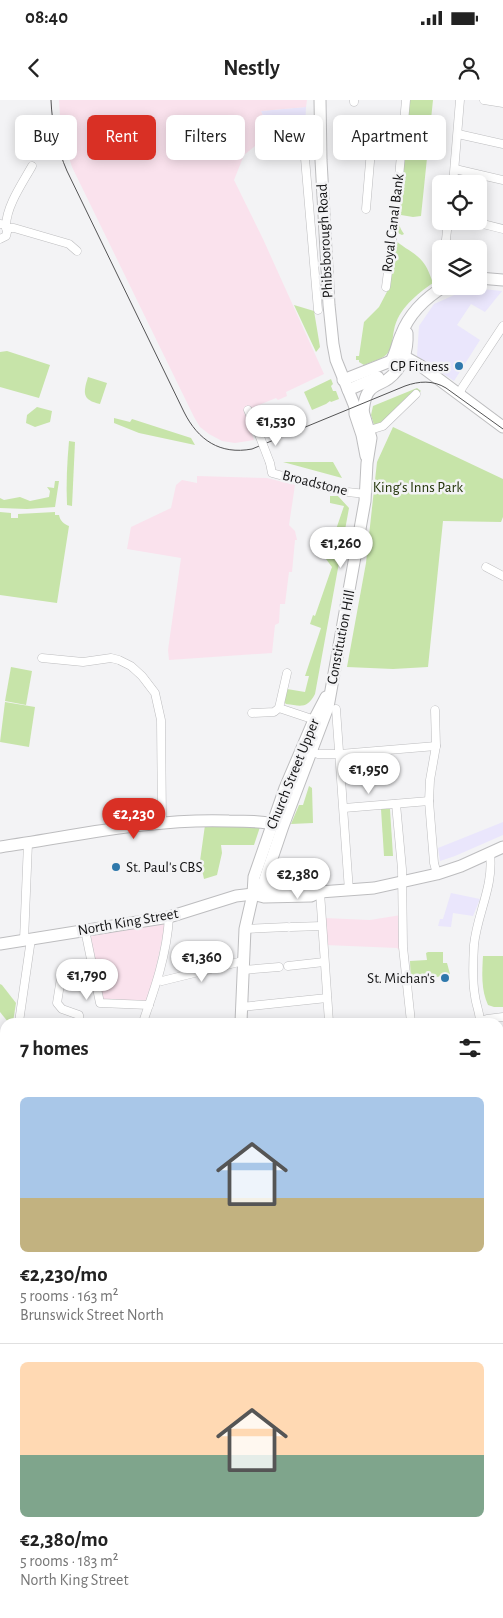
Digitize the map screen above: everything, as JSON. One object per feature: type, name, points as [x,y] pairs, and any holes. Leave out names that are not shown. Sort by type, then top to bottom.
[{"type":"main road","name":"Phibsborough Road","points":[[320,100],[320,115]]},
{"type":"main road","name":"Phibsborough Road","points":[[322,160],[329,305],[334,356],[346,385]]},
{"type":"main road","points":[[487,279],[503,280]]},
{"type":"main road","points":[[346,385],[392,362],[401,335],[411,317],[418,307],[432,295]]},
{"type":"main road","points":[[359,409],[372,388],[389,378],[405,357],[408,335],[407,326]]},
{"type":"main road","points":[[405,357],[421,366],[503,427]]},
{"type":"main road","points":[[346,385],[398,368]]},
{"type":"main road","name":"Constitution Hill","points":[[330,692],[348,604],[366,494],[371,447],[370,430],[346,385]]},
{"type":"main road","name":"Constitution Hill","points":[[359,409],[355,414],[368,463]]},
{"type":"main road","name":"Church Street Upper","points":[[254,894],[253,880],[318,721],[328,706],[330,692]]},
{"type":"main road","points":[[0,847],[162,822],[213,820],[277,825]]},
{"type":"main road","name":"Church Street Upper","points":[[254,894],[264,882],[272,859],[277,825]]},
{"type":"main road","name":"North King Street","points":[[254,894],[264,897],[311,896],[320,892],[374,888],[437,874],[462,866],[503,847]]},
{"type":"main road","points":[[272,859],[276,878],[279,884],[284,887]]},
{"type":"main road","name":"North King Street","points":[[0,944],[169,917],[236,896],[254,894],[265,888],[315,887],[320,892]]},
{"type":"main road","points":[[241,1018],[245,929],[254,894]]},
{"type":"street","name":"Royal Canal Bank","points":[[405,115],[406,100]]},
{"type":"street","points":[[454,175],[460,100]]},
{"type":"street","points":[[484,100],[503,103]]},
{"type":"street","points":[[458,134],[503,144]]},
{"type":"street","points":[[305,160],[318,310]]},
{"type":"street","points":[[366,208],[370,160]]},
{"type":"street","name":"Royal Canal Bank","points":[[386,287],[400,160]]},
{"type":"street","points":[[0,239],[7,234],[4,226],[8,214],[32,166]]},
{"type":"street","points":[[455,169],[503,180]]},
{"type":"street","points":[[487,225],[503,229]]},
{"type":"street","points":[[4,226],[70,244],[77,251]]},
{"type":"street","points":[[459,395],[503,326]]},
{"type":"street","points":[[370,430],[383,426],[416,394]]},
{"type":"street","name":"Broadstone","points":[[248,410],[270,463],[272,473],[338,491],[366,494]]},
{"type":"street","points":[[486,566],[503,576]]},
{"type":"street","points":[[42,658],[83,662],[111,658],[119,660],[131,666],[142,676],[155,693],[161,720],[162,822]]},
{"type":"street","points":[[252,713],[274,712],[279,708],[287,673]]},
{"type":"street","points":[[279,708],[318,721]]},
{"type":"street","points":[[336,709],[349,891]]},
{"type":"street","points":[[435,710],[436,746],[430,780],[429,801],[434,863],[437,874]]},
{"type":"street","points":[[306,750],[318,754],[340,754],[436,746]]},
{"type":"street","points":[[344,808],[429,801]]},
{"type":"street","points":[[396,804],[402,881],[403,947],[411,1018]]},
{"type":"street","points":[[19,1018],[28,940],[28,843]]},
{"type":"street","points":[[478,1018],[473,982],[474,946],[476,931],[489,883],[490,854]]},
{"type":"street","points":[[320,892],[329,1018]]},
{"type":"street","points":[[144,1018],[158,980],[168,932],[169,917]]},
{"type":"street","points":[[245,929],[322,926]]},
{"type":"street","points":[[85,930],[100,1003],[149,1005]]},
{"type":"street","points":[[288,966],[324,962]]},
{"type":"street","points":[[158,980],[162,981],[243,966],[279,967]]},
{"type":"street","points":[[79,1018],[79,1015],[62,1009],[57,1003],[61,978],[68,972],[78,972],[84,975]]},
{"type":"street","points":[[241,1007],[327,998]]},
{"type":"shaded area","points":[[59,100],[307,100],[306,107],[261,111],[263,115],[255,115],[255,146],[245,154],[245,115],[166,115],[166,160],[242,160],[234,180],[324,374],[286,392],[287,396],[278,400],[276,398],[244,411],[254,440],[235,443],[222,441],[200,427],[194,417],[72,167],[70,160],[77,160],[77,115],[60,115]]},
{"type":"shaded area","points":[[306,107],[306,115],[263,115],[261,111]]},
{"type":"shaded area","points":[[487,289],[502,291],[485,312],[471,304],[457,325],[480,340],[454,381],[417,356],[419,326],[434,304],[454,295],[487,295]]},
{"type":"shaded area","points":[[197,476],[267,478],[295,485],[289,525],[295,531],[297,540],[295,540],[292,572],[289,572],[285,604],[280,604],[279,623],[275,625],[272,653],[169,660],[168,650],[181,558],[127,549],[131,527],[171,508],[176,485],[182,480],[197,483]]},
{"type":"shaded area","points":[[503,822],[503,835],[440,861],[438,848]]},
{"type":"shaded area","points":[[451,893],[480,899],[473,916],[453,913],[451,927],[438,926],[440,919],[443,919]]},
{"type":"shaded area","points":[[401,915],[400,951],[397,948],[325,945],[324,918],[370,920]]},
{"type":"shaded area","points":[[166,921],[154,978],[146,1004],[103,1003],[88,933]]},
{"type":"green space","points":[[409,100],[433,100],[431,115],[407,115]]},
{"type":"green space","points":[[403,160],[427,160],[421,216],[401,215],[399,223],[404,234],[402,235],[398,233],[396,227]]},
{"type":"green space","points":[[394,239],[423,262],[429,271],[432,284],[415,297],[400,315],[396,322],[391,346],[386,355],[364,365],[359,360],[356,360],[356,356],[359,356],[364,322],[379,307],[390,286]]},
{"type":"green space","points":[[294,305],[314,311],[320,347],[316,352]]},
{"type":"green space","points":[[7,351],[50,365],[39,398],[0,387],[0,352]]},
{"type":"green space","points":[[88,377],[107,383],[100,404],[90,400],[85,395]]},
{"type":"green space","points":[[331,379],[333,391],[336,391],[339,399],[330,401],[312,410],[304,392]]},
{"type":"green space","points":[[417,388],[421,391],[380,424],[374,425],[371,415],[373,406]]},
{"type":"green space","points":[[37,407],[52,411],[50,422],[35,427],[26,423],[27,415]]},
{"type":"green space","points":[[114,418],[130,422],[132,419],[191,438],[195,445],[139,433],[114,423]]},
{"type":"green space","name":"King's Inns Park","points":[[393,427],[503,479],[503,517],[501,522],[443,521],[428,667],[393,669],[347,667],[366,563],[377,462]]},
{"type":"green space","points":[[69,441],[75,442],[72,506],[67,505]]},
{"type":"green space","points":[[283,462],[333,462],[342,478]]},
{"type":"green space","points":[[55,481],[59,481],[55,507],[0,508],[0,498],[4,500],[20,497],[30,501],[49,497],[50,491],[47,487],[54,488]]},
{"type":"green space","points":[[330,496],[338,496],[349,508],[315,694],[306,704],[286,704],[284,702],[287,689],[305,692],[309,676],[305,676],[321,628],[310,624],[313,615],[315,616],[332,567],[323,555],[327,556],[344,506],[330,503]]},
{"type":"green space","points":[[0,512],[11,513],[11,518],[18,518],[18,514],[55,512],[55,515],[59,515],[62,522],[69,526],[57,603],[0,595]]},
{"type":"green space","points":[[11,667],[32,671],[26,705],[5,701]]},
{"type":"green space","points":[[5,702],[35,707],[29,747],[0,742]]},
{"type":"green space","points":[[309,786],[312,788],[313,823],[291,824],[299,805],[303,805]]},
{"type":"green space","points":[[381,809],[390,809],[393,856],[384,856]]},
{"type":"green space","points":[[205,825],[260,827],[254,845],[221,845],[222,853],[217,875],[204,879],[200,861]]},
{"type":"green space","points":[[443,952],[443,963],[447,963],[450,974],[411,983],[410,961],[427,960],[426,953]]},
{"type":"green space","points":[[483,956],[503,956],[503,1007],[488,1005],[484,993]]},
{"type":"green space","points":[[0,984],[16,1003],[14,1018],[5,1018],[0,1012]]},
{"type":"tram line","points":[[51,100],[60,154],[67,171],[184,412],[203,438],[230,450],[252,449],[405,386],[426,382],[446,388],[503,429]]},
{"type":"place","name":"CP Fitness","points":[[459,366]]},
{"type":"place","name":"St. Paul's CBS","points":[[116,867]]},
{"type":"place","name":"St. Michan's","points":[[445,978]]}]
